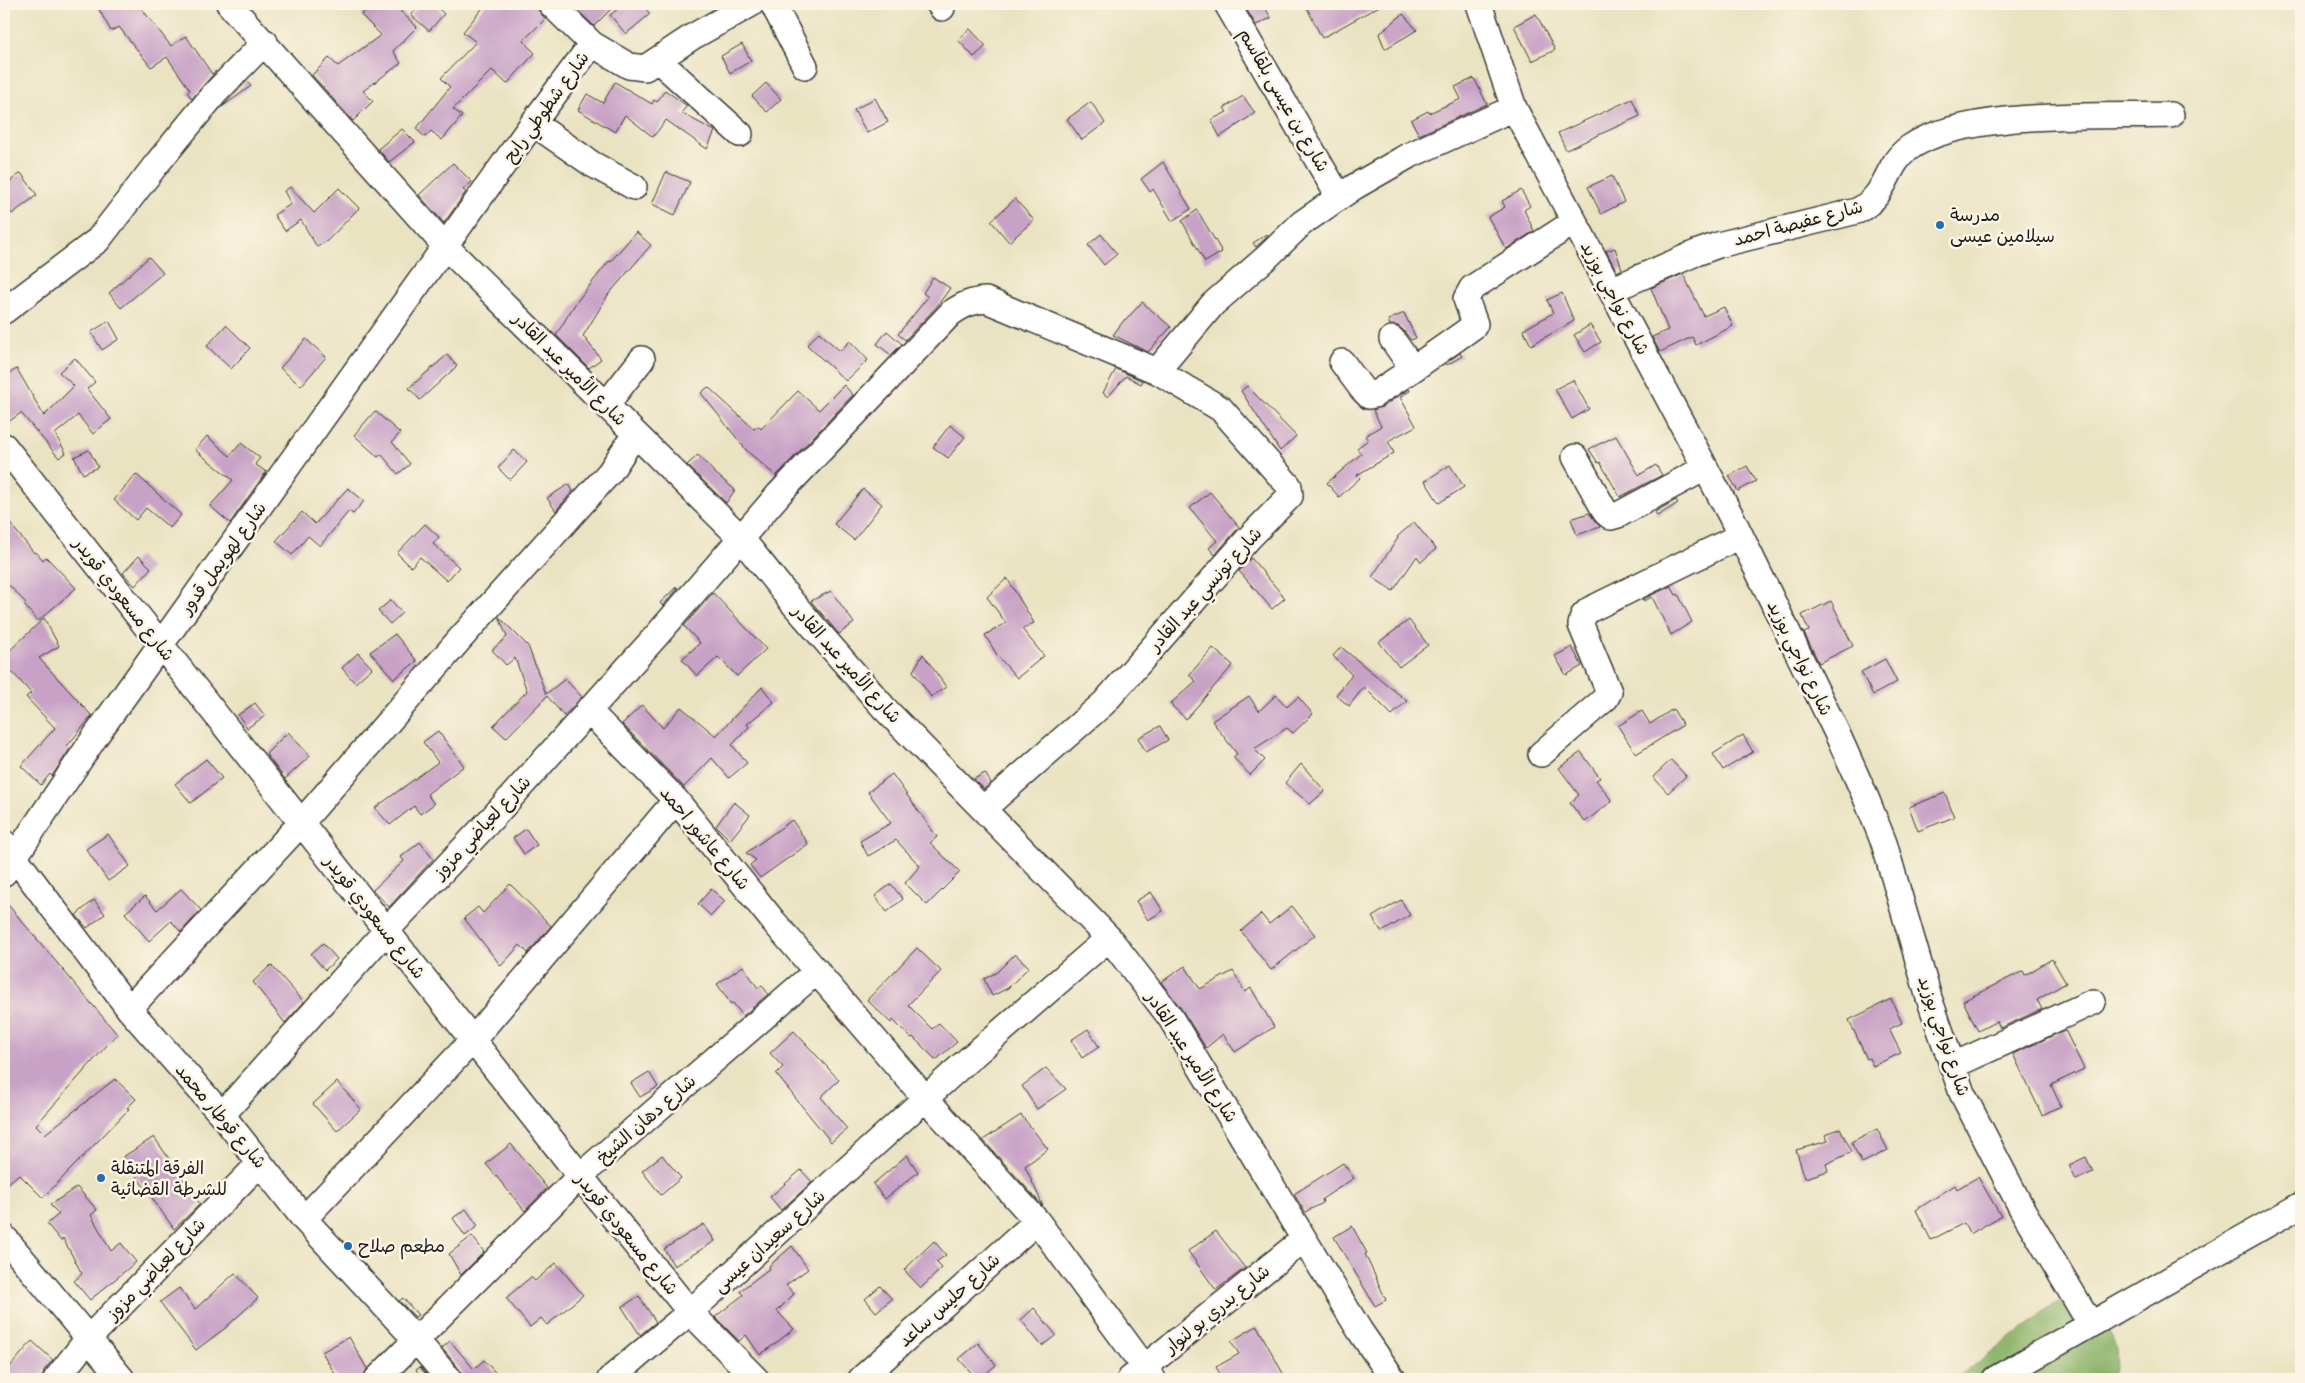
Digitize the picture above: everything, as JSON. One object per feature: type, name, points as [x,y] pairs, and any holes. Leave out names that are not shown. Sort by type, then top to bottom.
[{"type":"street","name":"شارع الأمير عبد القادر","points":[[229,4],[265,42],[446,247],[741,538],[792,602],[885,709],[1110,938],[1170,1017],[1360,1331],[1393,1379]]},
{"type":"street","points":[[551,4],[592,44]]},
{"type":"street","name":"شارع شطوطي رابح","points":[[446,247],[533,123],[592,44],[629,66],[640,69],[645,68],[692,37],[751,4]]},
{"type":"street","points":[[773,4],[805,66]]},
{"type":"street","name":"شارع بن عيسى بلقاسم","points":[[1227,4],[1340,197]]},
{"type":"street","name":"شارع نواجي بوزيد","points":[[1479,4],[1514,108],[1705,468],[1836,731],[1873,816],[1901,894],[1929,998],[1952,1066],[1977,1124],[2022,1209],[2091,1325]]},
{"type":"street","points":[[4,311],[98,240],[215,93],[265,42]]},
{"type":"street","points":[[658,60],[740,134]]},
{"type":"street","points":[[1157,371],[1213,304],[1267,257],[1302,223],[1340,197],[1408,156],[1514,108]]},
{"type":"street","name":"شارع عفيصة احمد","points":[[1610,290],[1718,245],[1857,211],[1870,204],[1879,194],[1894,165],[1908,149],[1934,135],[1957,128],[2013,119],[2171,115]]},
{"type":"street","points":[[533,123],[592,164],[634,187]]},
{"type":"street","points":[[1342,362],[1362,389],[1369,396],[1374,395],[1474,326],[1475,324],[1466,299],[1472,288],[1574,222]]},
{"type":"street","name":"شارع لهويمل قدور","points":[[8,858],[446,247]]},
{"type":"street","name":"شارع تونسي عبد القادر","points":[[741,538],[779,494],[951,313],[974,300],[986,300],[1157,371],[1222,409],[1289,486],[1290,496],[1248,539],[1104,703],[983,809]]},
{"type":"street","points":[[1392,339],[1413,369]]},
{"type":"street","points":[[606,405],[642,359]]},
{"type":"street","points":[[129,1009],[300,823],[460,639],[610,472],[635,434]]},
{"type":"street","name":"شارع مسعودي قويدر","points":[[4,446],[580,1176],[690,1312],[756,1379]]},
{"type":"street","points":[[1575,457],[1606,513],[1611,517],[1705,468]]},
{"type":"street","points":[[1541,754],[1606,698],[1608,692],[1581,625],[1583,616],[1590,610],[1740,536]]},
{"type":"street","name":"شارع لعياضي مزوز","points":[[222,1115],[386,931],[495,815],[657,635],[741,538]]},
{"type":"street","name":"شارع عاشور احمد","points":[[588,710],[676,800],[774,922],[926,1099],[1037,1222],[1142,1375]]},
{"type":"street","points":[[304,1219],[472,1041],[676,800]]},
{"type":"street","name":"شارع قوطار محمد","points":[[8,858],[129,1009],[222,1115],[304,1219],[417,1341],[449,1379]]},
{"type":"street","name":"شارع سعيدان عيسى","points":[[610,1379],[690,1312],[961,1066],[1110,938]]},
{"type":"street","name":"شارع دهان الشيخ","points":[[377,1379],[580,1176],[816,971]]},
{"type":"street","points":[[1952,1066],[2093,1002]]},
{"type":"street","name":"شارع لعياضي مزوز","points":[[56,1379],[87,1340],[260,1163]]},
{"type":"street","points":[[1995,1379],[2118,1311],[2159,1284],[2301,1205]]},
{"type":"street","name":"شارع حليس ساعد","points":[[861,1379],[1037,1222]]},
{"type":"street","points":[[4,1237],[87,1340],[122,1379]]},
{"type":"street","name":"شارع بدري بو لنوار","points":[[1142,1375],[1304,1240]]},
{"type":"green space","points":[[2059,1301],[2084,1309],[2104,1324],[2115,1346],[2117,1359],[2114,1372],[2100,1379],[1957,1379]]},
{"type":"building","points":[[96,4],[138,4],[171,46],[186,36],[212,74],[216,71],[192,99],[187,92],[190,90],[167,57],[151,67],[119,27],[111,31]]},
{"type":"building","points":[[373,4],[393,4],[417,27],[393,51],[401,63],[363,91],[373,101],[353,121],[312,75],[329,58],[338,66],[381,35],[361,15]]},
{"type":"building","points":[[421,4],[434,4],[444,14],[429,31],[411,15]]},
{"type":"building","points":[[486,4],[537,4],[537,8],[545,19],[523,41],[535,53],[507,84],[492,70],[453,109],[462,116],[442,140],[431,131],[425,137],[416,129],[450,87],[441,78],[476,42],[463,32]]},
{"type":"building","points":[[571,4],[616,4],[594,26]]},
{"type":"building","points":[[624,4],[642,4],[650,14],[626,34],[610,15]]},
{"type":"building","points":[[1243,4],[1263,4],[1271,18],[1256,25]]},
{"type":"building","points":[[1305,4],[1383,4],[1322,38]]},
{"type":"building","points":[[1403,14],[1417,30],[1385,49],[1379,34]]},
{"type":"building","points":[[1536,14],[1555,50],[1532,61],[1514,26]]},
{"type":"building","points":[[970,29],[986,46],[974,57],[958,40]]},
{"type":"building","points":[[742,44],[751,61],[730,73],[721,56]]},
{"type":"building","points":[[1474,78],[1487,104],[1419,135],[1411,120],[1428,111],[1429,113],[1461,99],[1455,87]]},
{"type":"building","points":[[247,81],[251,86],[222,107],[226,103]]},
{"type":"building","points":[[615,82],[652,104],[654,100],[657,102],[665,90],[687,106],[681,113],[715,131],[707,149],[666,120],[653,137],[625,115],[615,132],[578,110],[587,94],[603,103]]},
{"type":"building","points":[[766,83],[781,99],[767,112],[752,96]]},
{"type":"building","points":[[1243,96],[1255,113],[1220,137],[1211,120],[1227,112],[1224,108]]},
{"type":"building","points":[[875,98],[888,122],[867,133],[854,110]]},
{"type":"building","points":[[1632,99],[1640,116],[1566,150],[1558,133]]},
{"type":"building","points":[[1091,102],[1105,123],[1082,140],[1067,119]]},
{"type":"building","points":[[402,129],[415,142],[389,162],[378,149]]},
{"type":"building","points":[[1163,162],[1191,209],[1172,221],[1153,189],[1150,192],[1141,179]]},
{"type":"building","points":[[453,163],[472,182],[463,190],[466,192],[444,223],[419,195]]},
{"type":"building","points":[[666,172],[690,182],[675,215],[652,204]]},
{"type":"building","points":[[21,173],[37,195],[12,214],[4,202],[4,186]]},
{"type":"building","points":[[1612,176],[1624,202],[1601,214],[1588,187]]},
{"type":"building","points":[[290,187],[314,213],[339,188],[359,208],[327,241],[317,247],[301,220],[285,231],[274,215],[291,204],[284,191]]},
{"type":"building","points":[[1521,190],[1530,206],[1524,210],[1534,231],[1506,249],[1488,217],[1505,207],[1502,201]]},
{"type":"building","points":[[1015,199],[1034,220],[1009,242],[991,221]]},
{"type":"building","points":[[1197,210],[1222,252],[1205,262],[1182,221]]},
{"type":"building","points":[[636,232],[651,245],[608,295],[583,336],[601,359],[589,368],[556,335],[575,304],[609,261]]},
{"type":"building","points":[[1101,234],[1117,254],[1104,265],[1088,245]]},
{"type":"building","points":[[1267,234],[1268,236],[1256,247],[1253,243]]},
{"type":"building","points":[[1615,248],[1622,269],[1617,272],[1606,251]]},
{"type":"building","points":[[149,257],[163,273],[121,308],[109,293]]},
{"type":"building","points":[[1683,274],[1704,316],[1724,307],[1733,326],[1696,345],[1692,337],[1660,352],[1652,337],[1668,330],[1651,288]]},
{"type":"building","points":[[933,277],[950,288],[938,305],[905,340],[898,334],[928,297],[923,293]]},
{"type":"building","points":[[1562,293],[1574,321],[1531,345],[1523,330],[1553,313],[1547,300]]},
{"type":"building","points":[[1142,302],[1171,327],[1148,352],[1113,335],[1125,319]]},
{"type":"building","points":[[1404,313],[1416,338],[1411,340],[1398,326],[1390,325],[1388,320]]},
{"type":"building","points":[[109,321],[119,339],[102,350],[91,332]]},
{"type":"building","points":[[226,325],[250,348],[231,369],[207,346]]},
{"type":"building","points":[[1590,325],[1601,342],[1585,352],[1574,335]]},
{"type":"building","points":[[887,331],[902,344],[891,355],[877,344]]},
{"type":"building","points":[[819,332],[840,351],[850,341],[868,360],[846,381],[807,345]]},
{"type":"building","points":[[306,339],[326,357],[301,386],[280,368]]},
{"type":"building","points":[[1460,353],[1462,356],[1447,365],[1446,363]]},
{"type":"building","points":[[447,355],[457,366],[420,400],[409,388]]},
{"type":"building","points":[[75,358],[95,382],[87,389],[111,419],[93,434],[78,415],[55,434],[66,453],[59,458],[21,413],[4,425],[4,376],[17,369],[44,416],[74,386],[59,372]]},
{"type":"building","points":[[1116,369],[1143,381],[1141,384],[1126,376],[1108,397],[1103,393]]},
{"type":"building","points":[[1573,380],[1589,409],[1572,419],[1555,389]]},
{"type":"building","points":[[844,385],[853,395],[776,476],[747,451],[701,393],[708,387],[754,429],[759,426],[761,429],[798,391],[819,410]]},
{"type":"building","points":[[1247,386],[1296,436],[1280,451],[1241,391]]},
{"type":"building","points":[[1409,389],[1410,391],[1400,397],[1416,426],[1388,441],[1394,453],[1357,475],[1360,478],[1339,497],[1327,483],[1361,454],[1357,448],[1368,440],[1365,436],[1381,426],[1373,410],[1382,407]]},
{"type":"building","points":[[375,411],[400,433],[392,442],[410,464],[398,474],[381,454],[378,457],[354,435]]},
{"type":"building","points":[[950,425],[965,437],[948,458],[933,447]]},
{"type":"building","points":[[207,436],[230,456],[241,443],[260,458],[255,464],[266,472],[230,523],[210,506],[233,480],[195,450]]},
{"type":"building","points":[[1616,436],[1639,475],[1656,465],[1662,475],[1620,497],[1600,462],[1598,463],[1589,449]]},
{"type":"building","points":[[89,450],[98,467],[83,474],[74,457]]},
{"type":"building","points":[[514,450],[527,462],[510,480],[498,468]]},
{"type":"building","points":[[698,455],[735,490],[726,503],[687,465]]},
{"type":"building","points":[[1450,465],[1464,487],[1439,503],[1425,481]]},
{"type":"building","points":[[1747,466],[1756,481],[1738,491],[1729,476]]},
{"type":"building","points":[[136,474],[181,515],[170,528],[146,508],[136,520],[114,500]]},
{"type":"building","points":[[569,484],[573,491],[556,511],[547,498]]},
{"type":"building","points":[[348,488],[364,501],[353,514],[349,511],[320,546],[308,536],[292,555],[276,541],[302,512],[315,524]]},
{"type":"building","points":[[863,489],[882,504],[854,540],[834,524]]},
{"type":"building","points":[[1210,492],[1239,527],[1215,555],[1209,548],[1217,541],[1190,508]]},
{"type":"building","points":[[1676,500],[1678,503],[1657,516],[1655,512]]},
{"type":"building","points":[[1589,513],[1600,527],[1577,535],[1571,519]]},
{"type":"building","points":[[4,516],[34,553],[36,552],[43,560],[46,557],[76,588],[38,621],[24,605],[26,603],[4,580]]},
{"type":"building","points":[[1414,522],[1436,549],[1421,562],[1417,556],[1393,591],[1372,577],[1397,537]]},
{"type":"building","points":[[425,524],[439,537],[433,544],[459,567],[447,581],[420,557],[411,567],[397,553]]},
{"type":"building","points":[[139,556],[151,568],[135,586],[123,573]]},
{"type":"building","points":[[1251,558],[1285,598],[1272,609],[1239,571]]},
{"type":"building","points":[[1007,578],[1034,623],[1022,629],[1044,656],[1017,678],[997,655],[985,635],[1006,623],[987,597]]},
{"type":"building","points":[[1671,586],[1676,595],[1678,594],[1692,622],[1671,635],[1652,597],[1644,601],[1643,599]]},
{"type":"building","points":[[676,587],[678,588],[663,606],[660,603]]},
{"type":"building","points":[[831,591],[854,623],[839,634],[811,601]]},
{"type":"building","points":[[713,593],[766,649],[737,676],[718,657],[697,676],[682,659],[700,643],[684,626]]},
{"type":"building","points":[[391,600],[402,613],[390,624],[378,611]]},
{"type":"building","points":[[1831,601],[1853,646],[1819,663],[1804,633],[1809,631],[1802,615]]},
{"type":"building","points":[[499,617],[528,646],[546,694],[565,679],[582,697],[564,716],[547,696],[506,738],[493,726],[527,691],[515,658],[506,665],[492,650],[507,637]]},
{"type":"building","points":[[44,618],[59,646],[39,658],[92,716],[67,746],[70,749],[52,776],[50,774],[41,785],[21,766],[55,728],[26,697],[31,693],[4,663],[4,656]]},
{"type":"building","points":[[1409,620],[1428,645],[1399,667],[1379,642]]},
{"type":"building","points":[[395,634],[417,661],[394,679],[370,652]]},
{"type":"building","points":[[1341,647],[1407,701],[1392,715],[1364,687],[1349,706],[1336,695],[1352,675],[1333,656]]},
{"type":"building","points":[[1572,647],[1582,666],[1566,675],[1555,656]]},
{"type":"building","points":[[1213,648],[1233,665],[1186,719],[1170,704],[1196,681],[1189,675]]},
{"type":"building","points":[[358,653],[372,668],[355,683],[342,668]]},
{"type":"building","points":[[923,654],[946,687],[931,697],[913,671]]},
{"type":"building","points":[[1885,659],[1897,682],[1873,695],[1861,672]]},
{"type":"building","points":[[762,687],[774,702],[747,724],[749,727],[732,745],[747,763],[729,778],[712,758],[684,787],[622,724],[642,705],[663,728],[681,707],[716,736]]},
{"type":"building","points":[[1276,695],[1287,707],[1298,697],[1313,714],[1293,733],[1287,728],[1254,749],[1265,760],[1250,775],[1233,757],[1237,754],[1212,721],[1249,696],[1259,711]]},
{"type":"building","points":[[255,703],[265,716],[247,728],[238,715]]},
{"type":"building","points":[[1673,709],[1683,725],[1636,754],[1618,726],[1642,711],[1650,724]]},
{"type":"building","points":[[1160,726],[1168,740],[1146,752],[1138,738]]},
{"type":"building","points":[[438,731],[464,766],[427,794],[434,804],[420,814],[414,806],[390,825],[375,808],[438,762],[423,742]]},
{"type":"building","points":[[288,732],[310,756],[285,779],[266,754]]},
{"type":"building","points":[[1743,735],[1753,752],[1723,770],[1713,754]]},
{"type":"building","points":[[1581,752],[1600,778],[1596,780],[1612,801],[1585,822],[1570,803],[1579,795],[1559,768]]},
{"type":"building","points":[[206,759],[222,778],[191,803],[175,784]]},
{"type":"building","points":[[1671,760],[1686,776],[1668,793],[1653,777]]},
{"type":"building","points":[[1301,764],[1325,791],[1310,804],[1285,783]]},
{"type":"building","points":[[985,773],[991,783],[984,789],[974,779]]},
{"type":"building","points":[[892,774],[937,837],[930,843],[960,872],[927,905],[905,883],[920,866],[896,840],[868,856],[860,841],[891,823],[868,792]]},
{"type":"building","points":[[1945,793],[1954,817],[1918,831],[1909,807]]},
{"type":"building","points":[[734,802],[750,815],[730,840],[716,826]]},
{"type":"building","points":[[792,820],[808,844],[760,878],[750,865],[756,860],[746,853]]},
{"type":"building","points":[[526,829],[537,845],[524,854],[513,838]]},
{"type":"building","points":[[108,834],[130,866],[108,881],[86,849]]},
{"type":"building","points":[[420,842],[433,859],[389,907],[373,890],[404,861],[401,857]]},
{"type":"building","points":[[510,884],[551,926],[528,953],[520,945],[501,966],[464,918],[478,907],[483,913]]},
{"type":"building","points":[[891,884],[903,899],[887,912],[875,896]]},
{"type":"building","points":[[181,889],[201,910],[181,932],[171,921],[149,941],[125,913],[145,896],[157,910]]},
{"type":"building","points":[[711,889],[725,901],[711,916],[698,904]]},
{"type":"building","points":[[1151,892],[1163,911],[1148,920],[1136,901]]},
{"type":"building","points":[[4,900],[117,1034],[36,1125],[45,1134],[115,1079],[136,1099],[127,1108],[129,1109],[43,1198],[19,1174],[4,1187]]},
{"type":"building","points":[[94,900],[105,914],[87,928],[76,915]]},
{"type":"building","points":[[1401,900],[1410,915],[1382,932],[1372,917]]},
{"type":"building","points":[[1292,906],[1315,935],[1271,970],[1241,931],[1261,914],[1269,924]]},
{"type":"building","points":[[323,943],[337,959],[325,970],[311,954]]},
{"type":"building","points":[[917,948],[941,971],[908,1005],[932,1029],[939,1023],[957,1042],[936,1060],[913,1037],[911,1038],[893,1020],[891,1023],[867,1000]]},
{"type":"building","points":[[1015,954],[1029,967],[1008,988],[992,996],[984,979],[997,972]]},
{"type":"building","points":[[2052,959],[2066,983],[2037,1000],[2042,1009],[2000,1028],[1997,1021],[1978,1031],[1963,1001],[2023,971],[2025,975]]},
{"type":"building","points":[[271,965],[304,1002],[285,1023],[253,982]]},
{"type":"building","points":[[743,966],[758,988],[762,985],[768,994],[743,1016],[733,1003],[731,1004],[717,984]]},
{"type":"building","points":[[1185,966],[1200,989],[1233,971],[1245,992],[1251,988],[1274,1027],[1235,1052],[1223,1034],[1206,1048],[1182,1010],[1161,982]]},
{"type":"building","points":[[1891,999],[1902,1023],[1889,1029],[1901,1053],[1873,1066],[1869,1058],[1867,1059],[1849,1020]]},
{"type":"building","points":[[1088,1029],[1099,1047],[1082,1058],[1071,1040]]},
{"type":"building","points":[[2065,1030],[2084,1069],[2051,1085],[2061,1106],[2042,1115],[2013,1054]]},
{"type":"building","points":[[794,1031],[839,1080],[821,1097],[847,1129],[831,1142],[776,1074],[783,1067],[770,1053]]},
{"type":"building","points":[[1046,1068],[1066,1089],[1037,1109],[1022,1086]]},
{"type":"building","points":[[649,1072],[658,1087],[640,1097],[631,1083]]},
{"type":"building","points":[[337,1082],[361,1109],[337,1131],[313,1104]]},
{"type":"building","points":[[1021,1115],[1048,1149],[1025,1166],[1043,1206],[983,1140]]},
{"type":"building","points":[[1840,1128],[1852,1152],[1826,1164],[1828,1171],[1805,1178],[1796,1150],[1828,1141],[1825,1135]]},
{"type":"building","points":[[1877,1129],[1888,1150],[1862,1163],[1851,1142]]},
{"type":"building","points":[[154,1137],[200,1204],[174,1229],[123,1157]]},
{"type":"building","points":[[511,1144],[547,1188],[525,1211],[486,1164]]},
{"type":"building","points":[[662,1155],[681,1178],[661,1195],[642,1171]]},
{"type":"building","points":[[907,1155],[918,1172],[885,1199],[873,1184]]},
{"type":"building","points":[[2086,1157],[2093,1172],[2076,1180],[2069,1165]]},
{"type":"building","points":[[1343,1163],[1354,1178],[1322,1199],[1323,1203],[1305,1212],[1294,1194]]},
{"type":"building","points":[[801,1170],[812,1182],[781,1210],[770,1197]]},
{"type":"building","points":[[1978,1177],[2001,1216],[1970,1234],[1964,1223],[1931,1240],[1916,1210],[1955,1185],[1957,1189]]},
{"type":"building","points":[[77,1187],[97,1210],[91,1215],[111,1251],[121,1243],[136,1262],[90,1300],[74,1281],[82,1274],[63,1238],[61,1241],[47,1224],[59,1214],[50,1205]]},
{"type":"building","points":[[466,1209],[478,1226],[465,1236],[453,1218]]},
{"type":"building","points":[[704,1224],[715,1241],[674,1266],[664,1249]]},
{"type":"building","points":[[1352,1226],[1367,1253],[1365,1254],[1386,1300],[1375,1306],[1334,1237]]},
{"type":"building","points":[[1216,1231],[1245,1268],[1216,1290],[1188,1251]]},
{"type":"building","points":[[472,1236],[484,1252],[461,1275],[449,1254]]},
{"type":"building","points":[[934,1241],[946,1255],[936,1262],[942,1268],[921,1288],[904,1270]]},
{"type":"building","points":[[792,1246],[808,1269],[786,1285],[794,1294],[777,1311],[794,1329],[760,1355],[746,1335],[739,1341],[715,1317],[743,1295],[740,1291],[770,1268],[769,1266]]},
{"type":"building","points":[[556,1263],[583,1295],[547,1325],[541,1318],[530,1327],[506,1298],[531,1277],[535,1281]]},
{"type":"building","points":[[235,1273],[258,1298],[224,1329],[196,1350],[160,1302],[179,1288],[195,1309]]},
{"type":"building","points":[[880,1286],[892,1299],[876,1312],[865,1299]]},
{"type":"building","points":[[639,1296],[656,1322],[640,1335],[622,1307]]},
{"type":"building","points":[[403,1298],[418,1315],[415,1317],[399,1301]]},
{"type":"building","points":[[1034,1308],[1056,1335],[1042,1346],[1021,1320]]},
{"type":"building","points":[[1257,1326],[1286,1379],[1223,1379],[1216,1367],[1239,1354],[1231,1341]]},
{"type":"building","points":[[349,1337],[367,1369],[363,1379],[338,1379],[322,1352]]},
{"type":"building","points":[[32,1341],[53,1360],[44,1370],[42,1379],[4,1379],[4,1374]]},
{"type":"building","points":[[450,1341],[474,1369],[484,1360],[501,1379],[463,1379],[460,1370],[442,1348]]},
{"type":"building","points":[[978,1343],[996,1365],[980,1379],[977,1379],[959,1359]]},
{"type":"building","points":[[420,1367],[430,1379],[424,1379],[416,1370]]},
{"type":"place","name":"مدرسة سيلامين عيسى","points":[[1940,225]]},
{"type":"place","name":"الفرقة المتنقلة للشرطة القضائية","points":[[101,1178]]},
{"type":"place","name":"مطعم صلاح","points":[[348,1246]]}]
